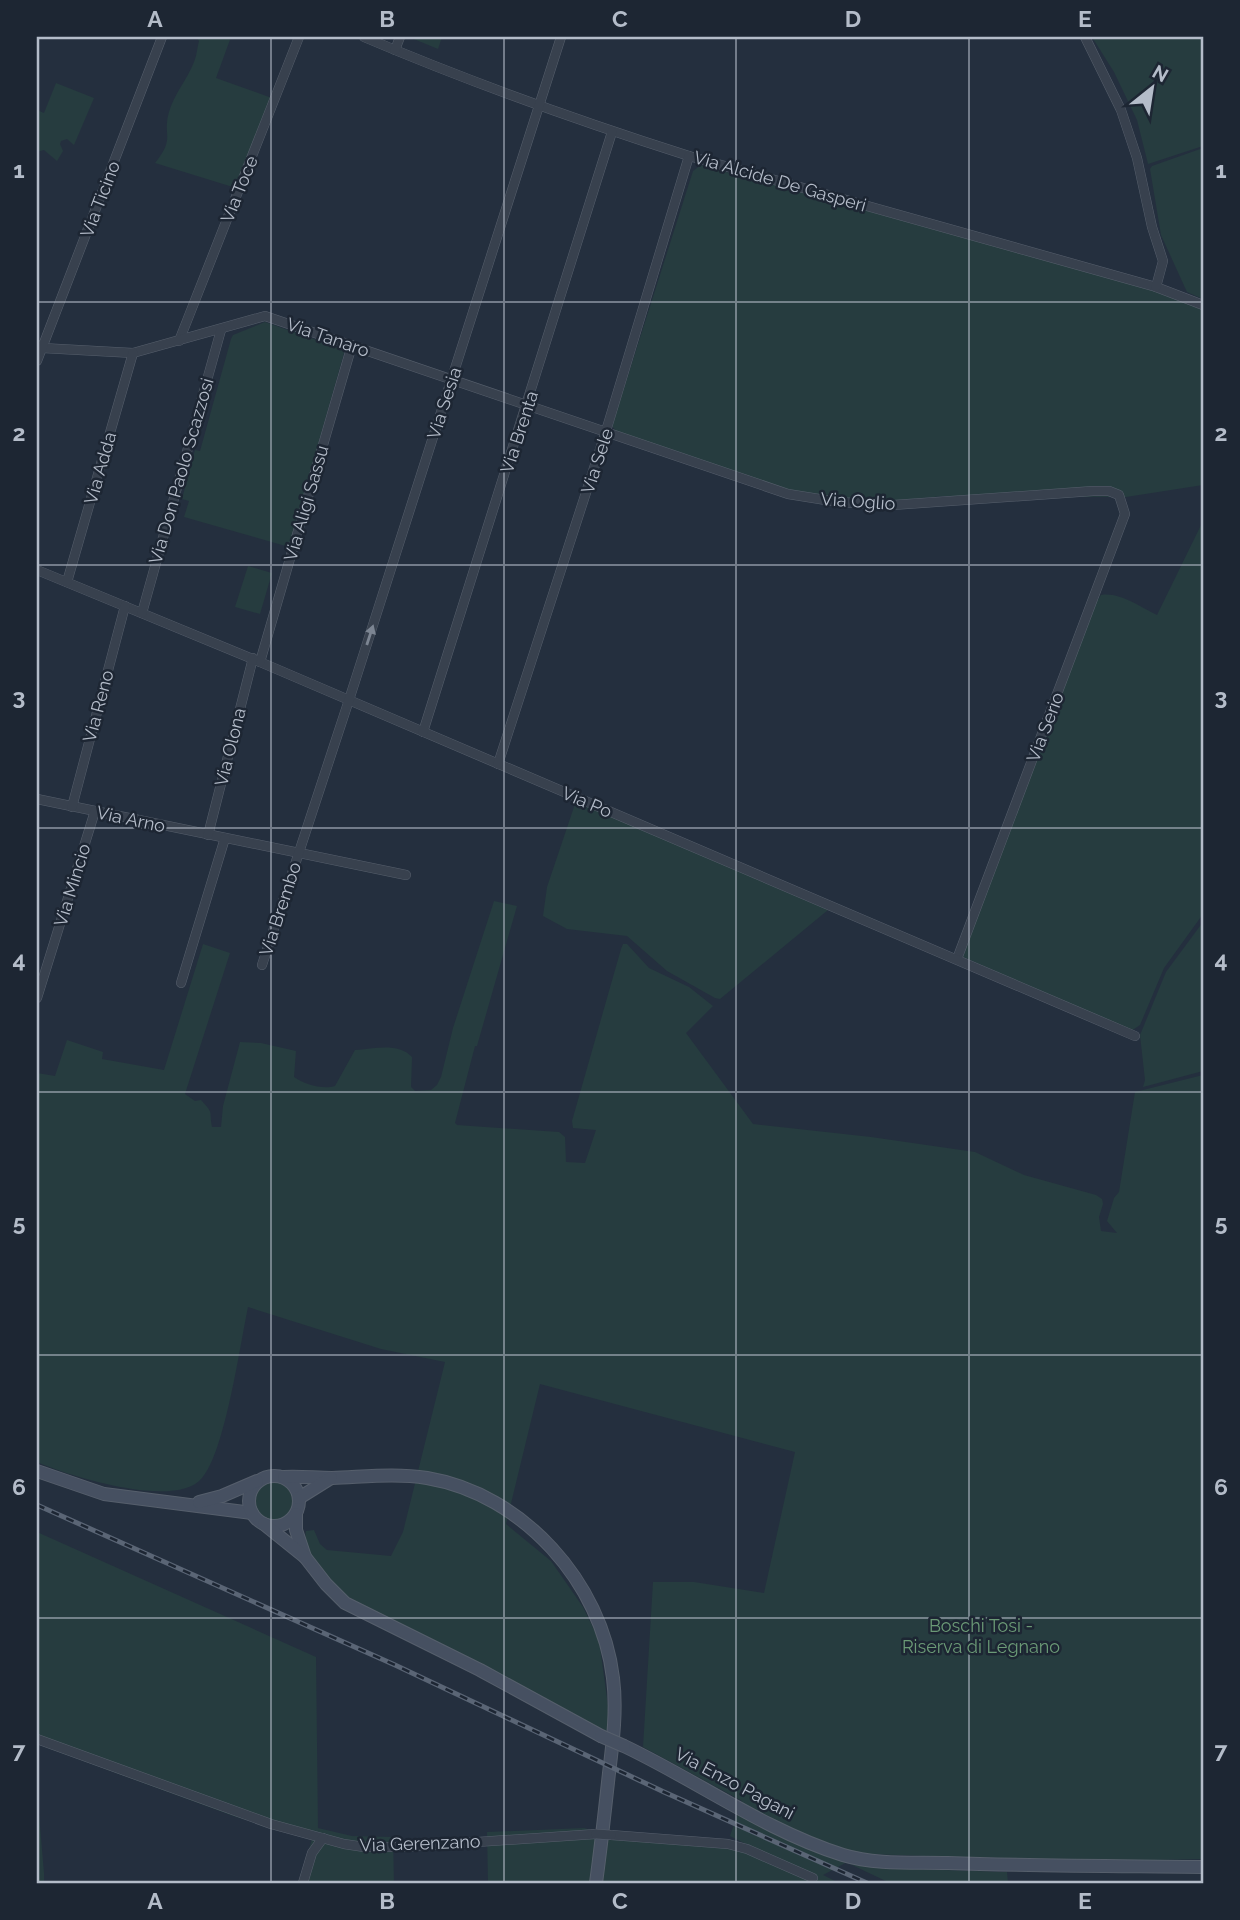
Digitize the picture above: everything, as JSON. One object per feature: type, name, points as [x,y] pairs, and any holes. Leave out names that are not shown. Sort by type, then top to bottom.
[{"type":"main road","points":[[37,1471],[104,1494],[160,1502],[192,1503],[252,1513],[264,1524],[278,1525],[296,1514],[299,1498],[295,1486],[284,1477]]},
{"type":"main road","points":[[192,1503],[222,1496],[271,1475],[331,1478],[399,1475],[427,1478],[453,1484],[511,1513],[558,1554],[585,1593],[607,1639],[613,1679],[615,1722],[596,1883]]},
{"type":"main road","points":[[299,1498],[331,1478]]},
{"type":"main road","points":[[252,1513],[250,1492],[259,1480]]},
{"type":"main road","name":"Via Enzo Pagani","points":[[296,1514],[296,1530],[305,1557]]},
{"type":"main road","name":"Via Enzo Pagani","points":[[264,1524],[305,1557],[334,1593],[358,1611],[480,1670],[601,1736],[826,1849],[858,1859],[969,1864],[1203,1867]]},
{"type":"street","name":"Via Ticino","points":[[37,361],[40,346],[162,37]]},
{"type":"street","name":"Via Toce","points":[[179,341],[299,37]]},
{"type":"street","name":"Via Alcide De Gasperi","points":[[364,37],[612,132],[1156,287],[1203,305]]},
{"type":"street","points":[[395,50],[400,37]]},
{"type":"street","name":"Via Sesia","points":[[298,854],[561,37]]},
{"type":"street","points":[[1085,37],[1121,110],[1137,158],[1152,227],[1163,261],[1156,287]]},
{"type":"street","name":"Via Brenta","points":[[423,732],[612,132]]},
{"type":"street","name":"Via Sele","points":[[498,764],[606,431],[689,156]]},
{"type":"street","name":"Via Tanaro","points":[[40,346],[133,353],[265,316],[606,431]]},
{"type":"street","name":"Via Don Paolo Scazzosi","points":[[142,613],[221,330]]},
{"type":"street","name":"Via Aligi Sassu","points":[[256,660],[352,345]]},
{"type":"street","name":"Via Adda","points":[[68,582],[133,353]]},
{"type":"street","name":"Via Oglio","points":[[606,431],[788,494],[838,502],[916,505],[975,498],[1093,491],[1110,491],[1119,495]]},
{"type":"street","name":"Via Serio","points":[[957,959],[1125,514],[1119,495]]},
{"type":"street","name":"Via Po","points":[[37,570],[256,660],[1135,1037]]},
{"type":"street","name":"Via Reno","points":[[72,807],[125,606]]},
{"type":"street","name":"Via Olona","points":[[208,835],[256,660]]},
{"type":"street","name":"Via Arno","points":[[37,799],[406,875]]},
{"type":"street","name":"Via Mincio","points":[[37,998],[95,811]]},
{"type":"street","points":[[181,982],[225,838]]},
{"type":"street","name":"Via Brembo","points":[[262,965],[298,854]]},
{"type":"street","name":"Via Gerenzano","points":[[37,1739],[271,1824],[364,1847],[404,1847],[603,1834],[728,1844],[747,1849],[813,1878]]},
{"type":"street","points":[[303,1883],[312,1853],[323,1838]]},
{"type":"green space","points":[[196,37],[231,37],[216,78],[272,98],[236,188],[155,163],[167,142],[167,120],[171,105],[195,59],[199,41]]},
{"type":"green space","points":[[409,37],[442,37],[438,49]]},
{"type":"green space","points":[[1092,37],[1203,37],[1203,146],[1148,164],[1137,120],[1114,72]]},
{"type":"green space","points":[[56,83],[94,98],[74,145],[67,139],[61,141],[63,151],[57,161],[44,150],[37,152],[37,110],[44,113]]},
{"type":"green space","points":[[1203,148],[1203,299],[1187,292],[1161,235],[1150,169]]},
{"type":"green space","points":[[701,165],[1146,288],[1203,308],[1203,485],[1126,497],[945,496],[877,502],[800,495],[617,432],[612,426],[693,171]]},
{"type":"green space","points":[[265,322],[342,349],[344,353],[289,547],[184,517],[189,501],[182,499],[195,450],[200,451],[231,339],[233,335]]},
{"type":"green space","points":[[1203,521],[1203,914],[1164,968],[1140,1025],[1131,1031],[961,956],[1091,611],[1101,595],[1108,595],[1130,601],[1157,615]]},
{"type":"green space","points":[[248,566],[272,573],[260,614],[235,607]]},
{"type":"green space","points":[[576,801],[828,910],[720,999],[715,998],[667,971],[627,936],[567,929],[543,916],[547,887]]},
{"type":"green space","name":"Boschi Tosi - Riserva di Legnano","points":[[494,901],[517,906],[455,1123],[559,1132],[565,1137],[566,1162],[585,1163],[596,1130],[573,1128],[572,1121],[623,944],[627,944],[649,968],[689,987],[713,1006],[686,1033],[753,1124],[975,1152],[1024,1175],[1096,1195],[1102,1199],[1103,1204],[1099,1217],[1101,1231],[1117,1233],[1107,1221],[1114,1198],[1119,1192],[1135,1092],[1203,1075],[1203,1859],[1111,1861],[862,1854],[823,1875],[839,1883],[488,1883],[487,1832],[584,1828],[746,1844],[730,1836],[742,1801],[643,1747],[653,1582],[694,1582],[764,1593],[795,1452],[540,1384],[506,1524],[551,1561],[583,1607],[599,1640],[610,1720],[607,1731],[583,1721],[346,1596],[318,1567],[308,1549],[306,1531],[314,1530],[320,1544],[327,1550],[391,1556],[403,1532],[445,1362],[381,1349],[248,1307],[225,1422],[218,1446],[202,1478],[189,1487],[170,1491],[147,1491],[96,1482],[37,1462],[37,1073],[55,1076],[67,1040],[103,1052],[102,1059],[164,1070],[203,944],[230,953],[185,1094],[195,1101],[201,1100],[208,1108],[212,1127],[221,1127],[223,1106],[240,1042],[261,1043],[296,1051],[294,1077],[319,1087],[335,1086],[355,1050],[400,1049],[412,1057],[411,1087],[415,1091],[431,1090],[441,1077],[453,1028]]},
{"type":"green space","points":[[1203,922],[1203,1071],[1143,1087],[1145,1080],[1140,1035],[1166,972]]},
{"type":"green space","points":[[275,1480],[290,1486],[296,1501],[290,1516],[275,1522],[260,1516],[254,1501],[260,1486]]},
{"type":"green space","points":[[37,1532],[316,1657],[318,1828],[352,1836],[393,1837],[394,1883],[299,1883],[312,1839],[236,1817],[37,1744]]},
{"type":"green space","points":[[37,1791],[44,1873],[44,1883],[37,1883]]},
{"type":"green space","points":[[850,1864],[882,1868],[1007,1872],[1008,1883],[890,1883]]},
{"type":"railway","points":[[37,1505],[395,1665],[664,1792],[867,1883]]}]
